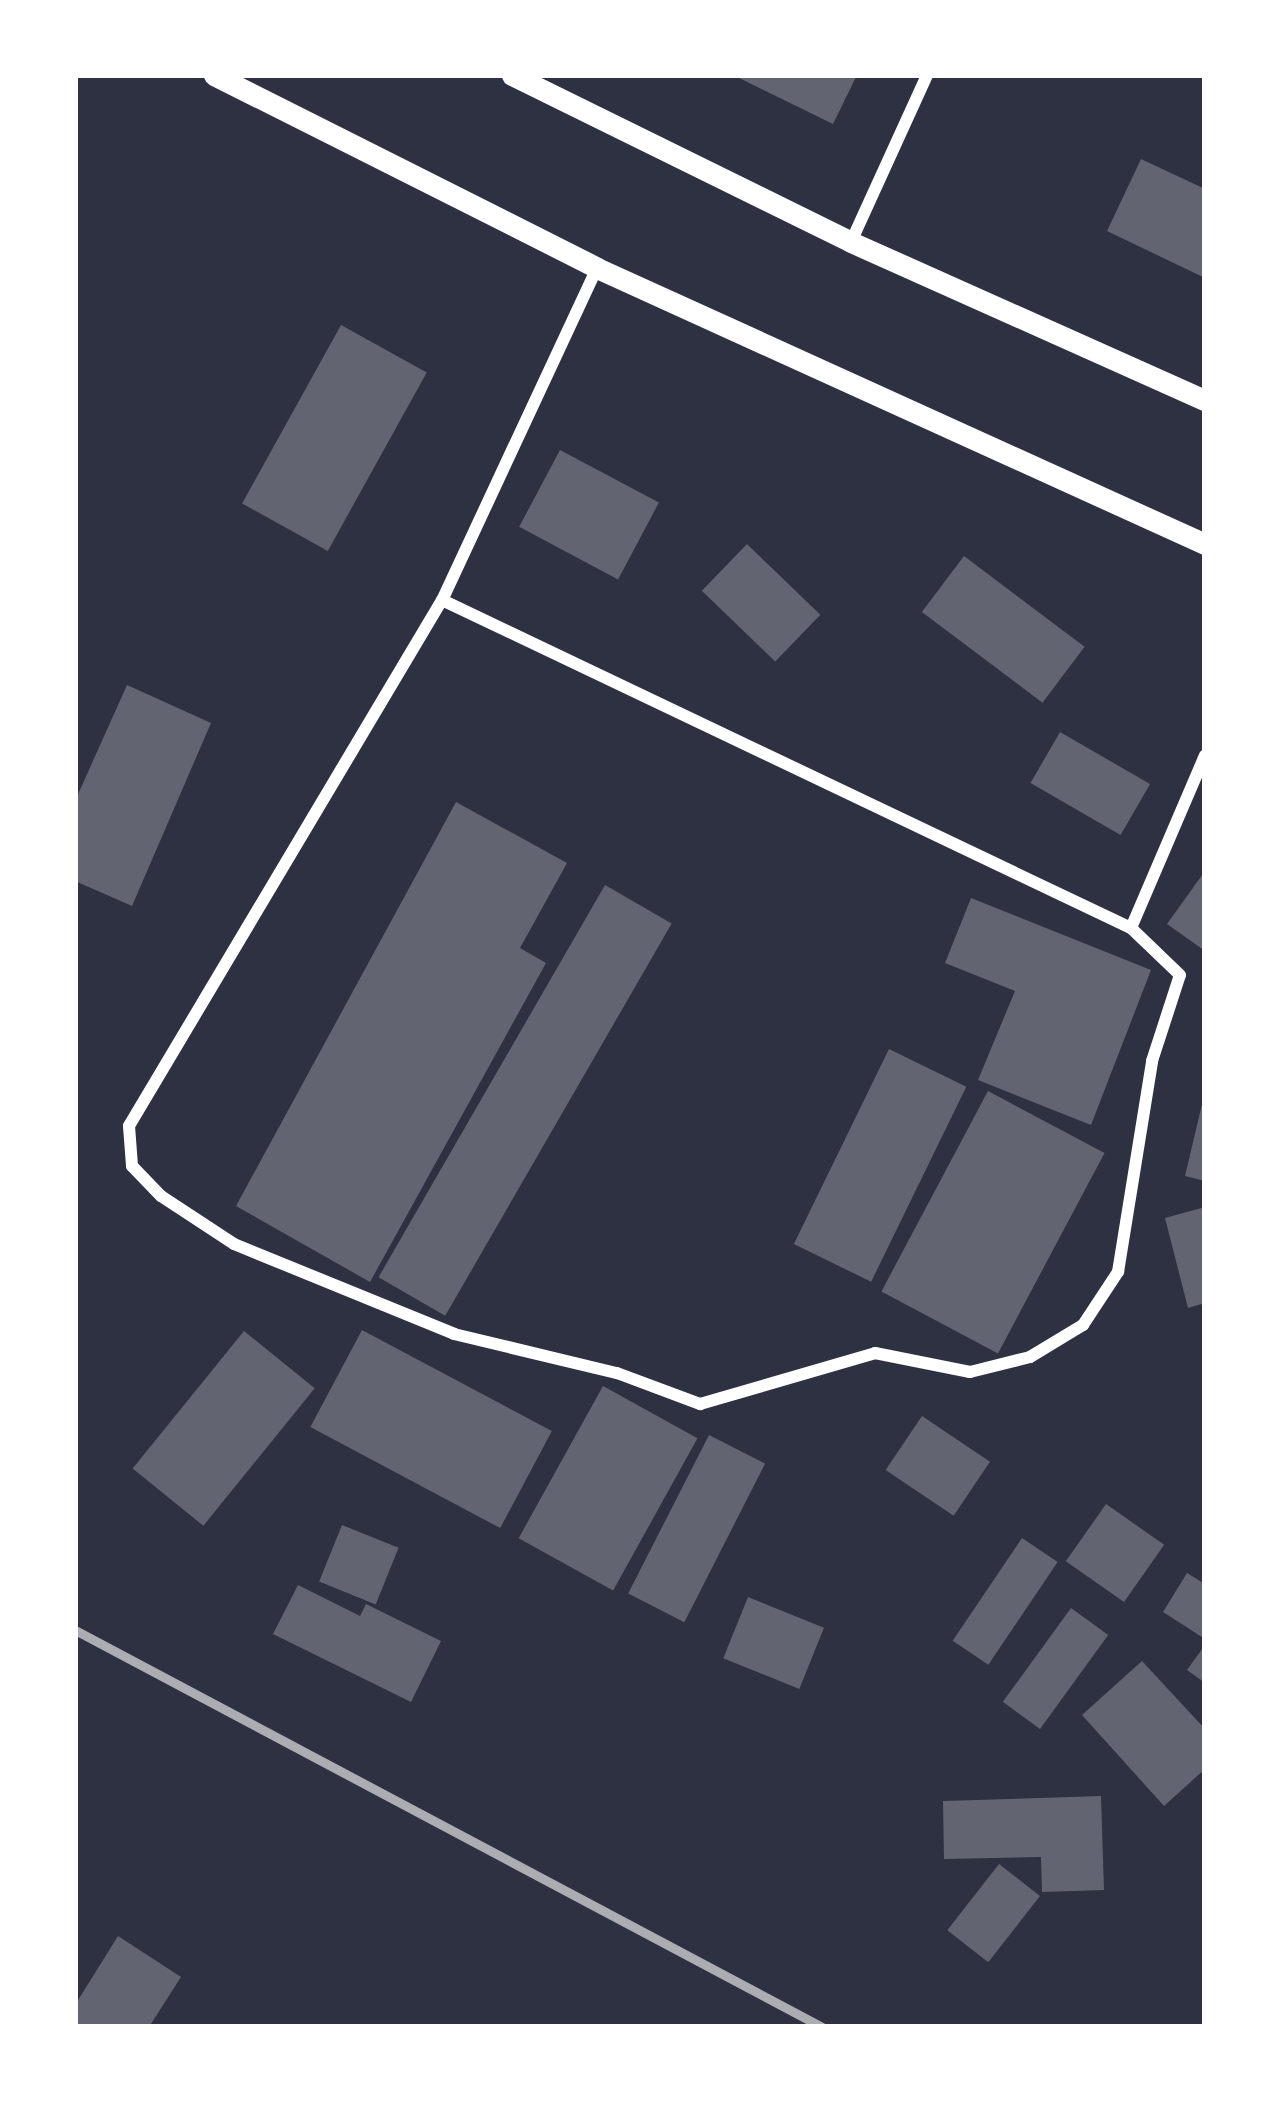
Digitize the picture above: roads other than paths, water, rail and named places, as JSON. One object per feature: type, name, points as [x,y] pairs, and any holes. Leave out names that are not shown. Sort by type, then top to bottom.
[{"type":"street","points":[[214,75],[597,268],[1205,544]]},
{"type":"street","points":[[512,75],[851,242],[1205,400]]},
{"type":"street","points":[[851,242],[927,75]]},
{"type":"street","points":[[442,600],[1131,928],[1180,975],[1152,1061],[1118,1272],[1083,1325],[1030,1357],[970,1372],[874,1352],[700,1404],[616,1373],[454,1334],[234,1244],[161,1196],[132,1166],[129,1126],[442,600],[597,268]]},
{"type":"street","points":[[1131,928],[1205,755]]},
{"type":"railway","points":[[75,1630],[822,2027]]}]
